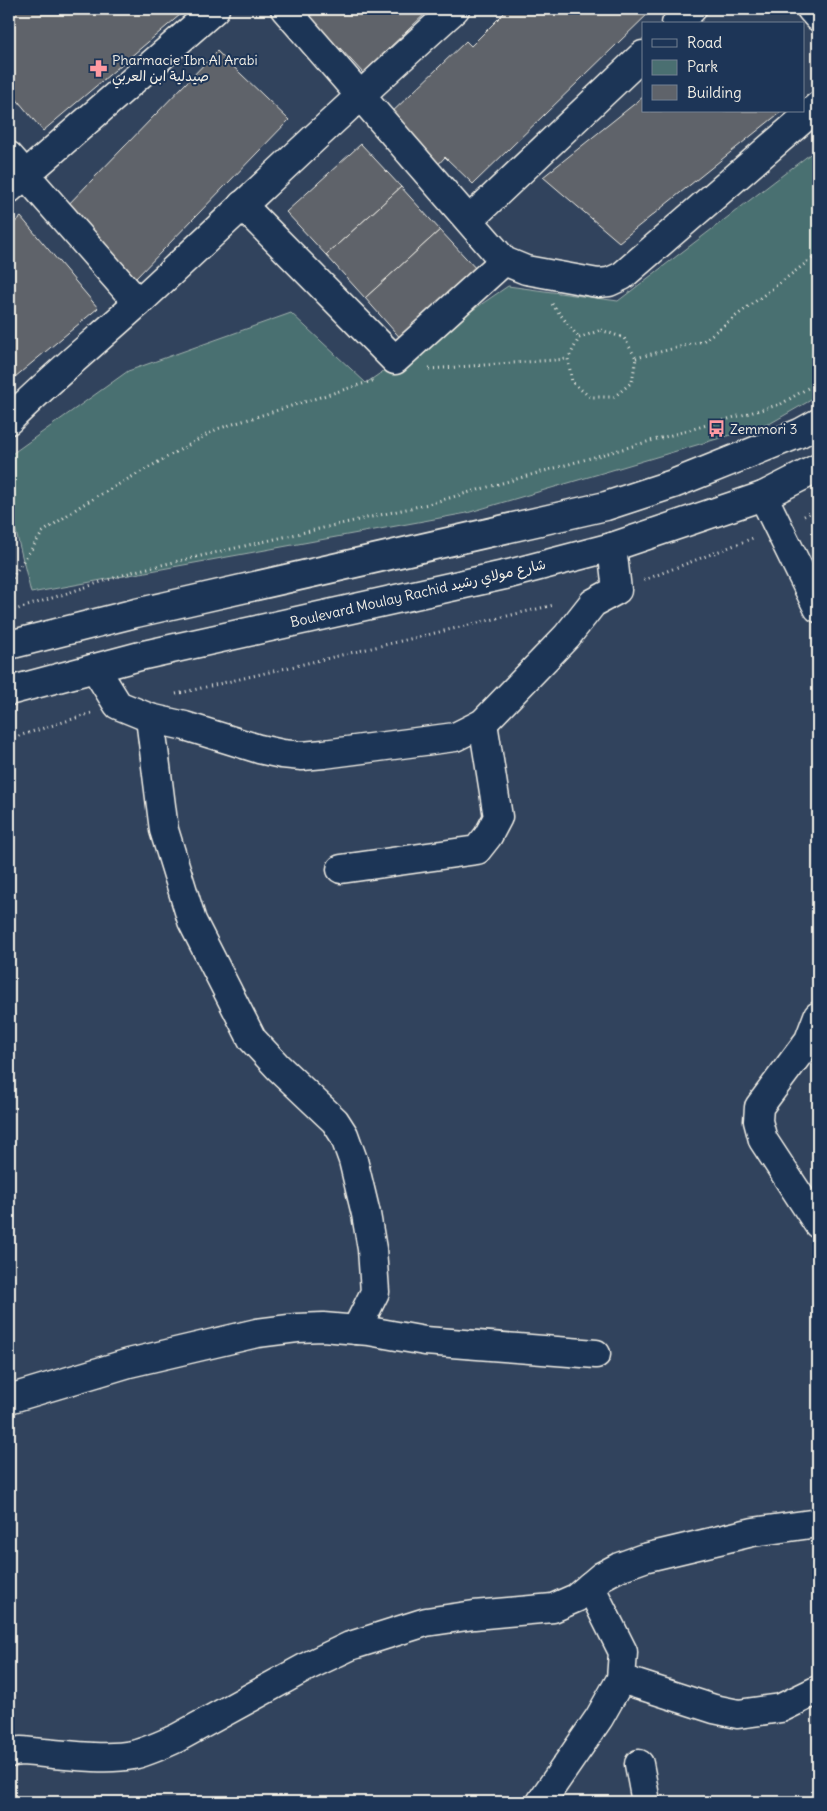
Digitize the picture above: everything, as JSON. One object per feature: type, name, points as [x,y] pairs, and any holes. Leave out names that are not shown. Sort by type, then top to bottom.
[{"type":"street","points":[[138,303],[14,173],[215,9]]},
{"type":"street","points":[[285,9],[504,261],[526,270],[598,282],[609,282],[622,276],[818,106]]},
{"type":"street","points":[[9,420],[455,9]]},
{"type":"street","points":[[678,22],[692,9]]},
{"type":"street","points":[[811,9],[818,17]]},
{"type":"street","points":[[469,220],[642,56]]},
{"type":"street","points":[[242,205],[386,369],[504,261]]},
{"type":"street","points":[[9,645],[146,611],[606,506],[682,481],[791,437],[818,423]]},
{"type":"street","name":"Boulevard Moulay Rachid شارع مولاي رشيد","points":[[9,691],[144,655],[509,574],[612,547],[763,496],[818,468]]},
{"type":"street","points":[[763,496],[818,608]]},
{"type":"street","points":[[96,668],[118,705],[150,718],[185,726],[259,749],[302,756],[455,737],[483,723],[567,636],[593,602],[617,590],[612,547]]},
{"type":"street","points":[[150,718],[164,830],[192,921],[252,1039],[278,1067],[335,1121],[344,1135],[353,1160],[369,1232],[375,1292],[356,1330]]},
{"type":"street","points":[[341,868],[476,850],[488,836],[498,817],[483,723]]},
{"type":"street","points":[[818,1016],[809,1040],[759,1107],[758,1121],[763,1140],[818,1224]]},
{"type":"street","points":[[9,1400],[129,1363],[258,1333],[314,1327],[369,1331],[425,1341],[596,1354]]},
{"type":"street","points":[[9,1752],[20,1751],[108,1757],[131,1755],[154,1749],[310,1665],[350,1646],[426,1622],[474,1615],[553,1608],[576,1598],[619,1566],[644,1558],[753,1532],[818,1523]]},
{"type":"street","points":[[541,1802],[599,1718],[621,1679],[623,1652],[590,1586]]},
{"type":"street","points":[[621,1679],[714,1709],[738,1714],[781,1708],[818,1690]]},
{"type":"street","points":[[639,1764],[646,1802]]},
{"type":"path","points":[[636,358],[703,341],[818,254]]},
{"type":"path","points":[[602,330],[624,338],[636,358],[632,382],[614,397],[590,397],[572,382],[568,359],[579,338],[602,330]]},
{"type":"path","points":[[9,593],[13,576],[43,532],[82,505],[217,429],[386,369],[407,370],[568,359]]},
{"type":"path","points":[[9,612],[135,571],[447,499],[781,404],[818,382]]},
{"type":"path","points":[[617,590],[779,528],[818,509]]},
{"type":"path","points":[[174,694],[560,603]]},
{"type":"path","points":[[9,739],[118,705]]},
{"type":"green space","points":[[818,148],[818,396],[771,423],[467,513],[31,593],[9,503],[9,456],[128,371],[291,313],[366,383],[508,286],[618,301]]},
{"type":"building","points":[[9,9],[187,9],[43,131],[9,90]]},
{"type":"building","points":[[297,9],[430,9],[363,73],[340,48],[338,51]]},
{"type":"building","points":[[508,9],[653,9],[473,184],[445,157],[435,168],[386,118],[466,41],[471,46]]},
{"type":"building","points":[[217,51],[289,120],[134,280],[62,211]]},
{"type":"building","points":[[642,98],[642,112],[781,112],[619,242],[543,177]]},
{"type":"building","points":[[361,144],[401,187],[326,255],[286,212]]},
{"type":"building","points":[[401,187],[440,230],[365,298],[326,255]]},
{"type":"building","points":[[21,217],[98,308],[9,382],[9,227]]},
{"type":"building","points":[[440,230],[478,271],[403,341],[365,298]]},
{"type":"place","name":"Pharmacie Ibn Al Arabi صيدلية ابن العربي","points":[[98,68]]},
{"type":"place","name":"Zemmori 3","points":[[716,429]]}]
